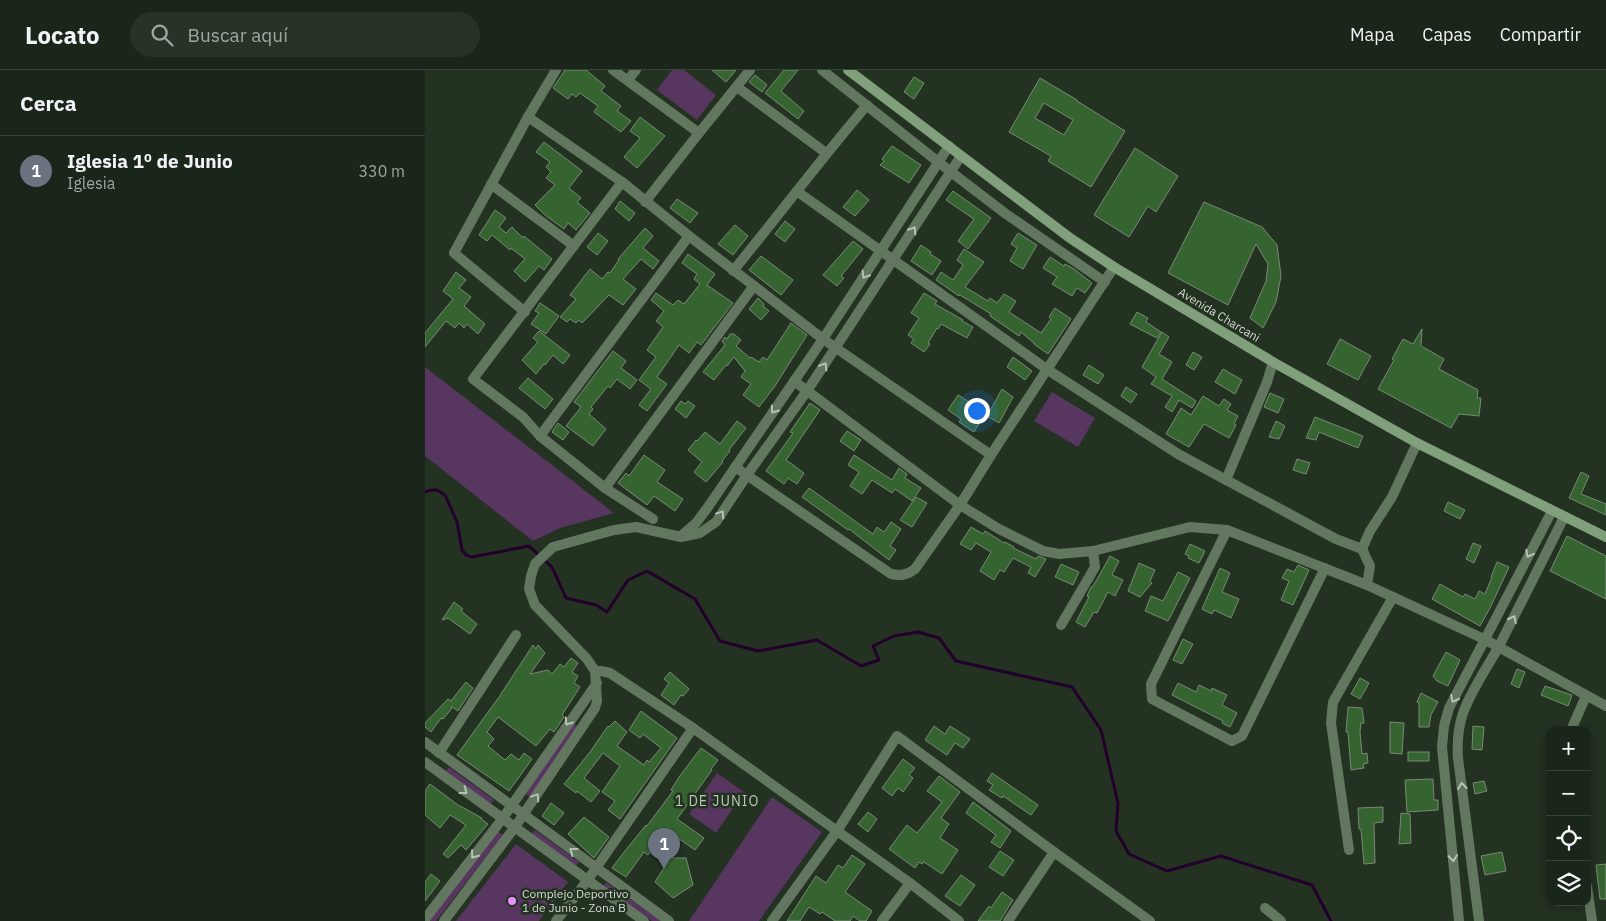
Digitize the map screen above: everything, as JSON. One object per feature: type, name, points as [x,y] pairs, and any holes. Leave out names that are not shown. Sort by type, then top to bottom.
[{"type":"main road","name":"Avenida Charcani","points":[[848,70],[1070,238],[1115,267],[1273,362],[1417,443],[1606,537]]},
{"type":"street","points":[[525,312],[454,253],[528,117],[556,70]]},
{"type":"street","points":[[613,70],[699,133]]},
{"type":"street","points":[[628,80],[636,70]]},
{"type":"street","points":[[645,202],[750,70]]},
{"type":"street","points":[[822,70],[939,163],[1007,214],[1105,282]]},
{"type":"street","points":[[737,87],[826,153]]},
{"type":"street","points":[[733,271],[826,153],[867,105]]},
{"type":"street","points":[[528,117],[622,182],[753,287],[835,348],[991,455]]},
{"type":"street","points":[[681,537],[696,523],[708,507],[823,339],[949,146]]},
{"type":"street","points":[[444,921],[524,814],[593,714],[597,700],[595,671],[587,658],[535,605],[529,589],[535,564],[553,547],[614,530],[636,527],[681,537],[700,533],[715,522],[807,391],[961,156]]},
{"type":"street","points":[[622,182],[473,379],[523,417],[540,436],[605,488],[653,519]]},
{"type":"street","points":[[491,184],[574,246]]},
{"type":"street","points":[[797,192],[1048,370],[1178,454],[1336,539],[1362,549],[1370,566],[1367,585]]},
{"type":"street","points":[[540,436],[689,236]]},
{"type":"street","points":[[735,467],[891,574],[899,576],[908,574],[915,569],[960,504],[1115,267]]},
{"type":"street","points":[[605,488],[753,287]]},
{"type":"street","points":[[1226,480],[1267,382],[1273,362]]},
{"type":"street","points":[[794,381],[960,504],[999,529],[1043,551],[1059,554],[1093,551],[1190,527],[1227,530],[1367,585],[1484,639],[1606,706]]},
{"type":"street","points":[[1362,549],[1371,530],[1392,497],[1417,443]]},
{"type":"street","points":[[1459,921],[1442,747],[1444,726],[1449,708],[1552,511]]},
{"type":"street","points":[[1479,921],[1457,744],[1463,713],[1564,517]]},
{"type":"street","points":[[1227,530],[1151,684],[1152,699],[1232,741],[1242,736],[1325,568]]},
{"type":"street","points":[[1061,626],[1095,567],[1093,551]]},
{"type":"street","points":[[1349,850],[1331,723],[1333,702],[1393,597]]},
{"type":"street","points":[[439,753],[516,635]]},
{"type":"street","points":[[595,671],[609,674],[693,728],[910,883],[959,921]]},
{"type":"street","points":[[425,919],[503,818],[597,683]]},
{"type":"street","points":[[1573,726],[1586,696]]},
{"type":"street","points":[[557,921],[693,728]]},
{"type":"street","points":[[772,921],[837,831],[897,736],[1150,921]]},
{"type":"street","points":[[425,742],[669,921]]},
{"type":"street","points":[[426,766],[503,818],[644,921]]},
{"type":"street","points":[[1007,921],[1054,852]]},
{"type":"street","points":[[882,921],[910,883]]},
{"type":"street","points":[[1590,906],[1592,921]]},
{"type":"street","points":[[1265,908],[1281,921]]},
{"type":"shaded area","points":[[672,70],[684,70],[716,95],[697,120],[657,90]]},
{"type":"shaded area","points":[[425,367],[614,513],[560,528],[533,541],[425,456]]},
{"type":"shaded area","points":[[1052,392],[1095,418],[1078,447],[1034,421]]},
{"type":"shaded area","points":[[573,723],[578,727],[530,798],[526,794]]},
{"type":"shaded area","points":[[449,767],[494,800],[490,804],[446,771]]},
{"type":"shaded area","points":[[717,773],[744,792],[716,833],[689,814]]},
{"type":"shaded area","points":[[772,797],[822,832],[759,921],[689,921]]},
{"type":"shaded area","points":[[535,830],[579,862],[576,866],[532,834]]},
{"type":"shaded area","points":[[498,832],[503,835],[436,921],[429,921]]},
{"type":"shaded area","name":"Complejo Deportivo 1 de Junio - Zona B","points":[[516,844],[568,882],[539,921],[456,921]]},
{"type":"shaded area","points":[[606,882],[661,921],[652,921],[604,886]]},
{"type":"building","points":[[565,70],[586,70],[605,86],[601,91],[621,106],[617,111],[631,121],[621,132],[594,112],[598,106],[580,93],[576,97],[572,94],[568,99],[553,88]]},
{"type":"building","points":[[712,70],[736,70],[726,82]]},
{"type":"building","points":[[784,70],[798,70],[781,91],[804,111],[798,119],[765,93]]},
{"type":"building","points":[[755,75],[767,85],[762,92],[749,82]]},
{"type":"building","points":[[914,77],[924,83],[914,99],[904,92]]},
{"type":"building","points":[[1040,78],[1125,131],[1091,187],[1048,161],[1051,156],[1009,132]],"holes":[[[1044,103],[1073,120],[1064,135],[1035,118]]]},
{"type":"building","points":[[640,117],[665,136],[637,168],[624,157],[640,138],[630,131]]},
{"type":"building","points":[[544,142],[582,171],[569,188],[581,198],[577,202],[590,213],[576,230],[568,223],[564,229],[535,205],[555,185],[546,178],[551,172],[546,167],[550,162],[536,152]]},
{"type":"building","points":[[892,146],[921,165],[909,183],[880,165],[884,161],[882,159]]},
{"type":"building","points":[[1135,148],[1178,176],[1156,212],[1148,206],[1129,237],[1094,215]]},
{"type":"building","points":[[857,190],[869,200],[855,216],[843,207]]},
{"type":"building","points":[[953,191],[991,218],[968,249],[958,241],[974,219],[946,200]]},
{"type":"building","points":[[677,199],[698,213],[690,223],[670,208]]},
{"type":"building","points":[[620,201],[635,213],[629,221],[615,209]]},
{"type":"building","points":[[1204,202],[1262,227],[1277,245],[1281,276],[1276,302],[1263,328],[1250,318],[1266,281],[1268,264],[1256,244],[1228,305],[1168,273]]},
{"type":"building","points":[[495,210],[506,218],[499,227],[506,233],[512,227],[523,238],[524,236],[552,259],[544,270],[539,266],[525,282],[514,271],[525,259],[511,248],[510,250],[492,235],[487,241],[479,235]]},
{"type":"building","points":[[785,221],[795,229],[785,242],[775,234]]},
{"type":"building","points":[[735,225],[748,236],[733,255],[718,244]]},
{"type":"building","points":[[645,228],[653,236],[643,248],[659,261],[653,269],[641,259],[623,279],[636,289],[623,305],[609,295],[582,323],[579,320],[576,323],[570,319],[567,322],[560,317],[576,299],[570,295],[590,269],[602,279],[608,272],[610,273],[618,259]]},
{"type":"building","points":[[598,233],[608,241],[597,255],[587,247]]},
{"type":"building","points":[[1018,233],[1037,245],[1023,269],[1010,261],[1017,248],[1011,244]]},
{"type":"building","points":[[853,241],[863,249],[841,276],[844,278],[837,286],[823,275]]},
{"type":"building","points":[[921,245],[941,261],[932,275],[911,261]]},
{"type":"building","points":[[964,249],[984,262],[965,287],[988,301],[990,298],[997,303],[1004,294],[1016,301],[1009,312],[1041,333],[1051,319],[1049,317],[1055,308],[1071,319],[1048,354],[1021,332],[1019,336],[990,316],[991,314],[959,296],[936,280],[941,272],[953,280],[963,265],[957,260]]},
{"type":"building","points":[[688,254],[715,274],[707,285],[733,303],[701,345],[697,342],[689,353],[679,345],[657,377],[667,384],[647,411],[639,405],[651,389],[639,380],[656,357],[647,350],[663,327],[656,321],[664,311],[651,300],[656,293],[673,305],[678,300],[684,304],[700,284],[694,279],[697,274],[682,263]]},
{"type":"building","points":[[761,256],[793,280],[781,295],[749,270]]},
{"type":"building","points":[[1050,257],[1064,266],[1065,264],[1074,269],[1092,283],[1085,293],[1077,288],[1072,296],[1052,284],[1057,277],[1043,268]]},
{"type":"building","points":[[456,272],[466,280],[459,288],[471,297],[464,306],[485,324],[478,334],[467,324],[464,328],[459,323],[455,328],[446,321],[425,347],[425,333],[453,299],[443,291]]},
{"type":"building","points":[[924,293],[937,301],[935,304],[973,327],[967,338],[941,324],[924,352],[911,343],[914,339],[908,335],[919,318],[911,313]]},
{"type":"building","points":[[758,298],[769,311],[761,320],[749,309]]},
{"type":"building","points":[[540,303],[559,316],[546,334],[531,324],[539,313],[535,311]]},
{"type":"building","points":[[1137,312],[1148,318],[1146,322],[1161,332],[1157,338],[1130,324]]},
{"type":"building","points":[[791,323],[807,335],[775,386],[759,407],[743,395],[751,384],[741,377],[745,371],[734,357],[714,380],[703,372],[725,345],[722,341],[725,337],[727,339],[730,334],[734,334],[741,340],[736,346],[750,358],[759,362],[763,357],[767,360]]},
{"type":"building","points":[[1422,329],[1421,346],[1444,359],[1439,369],[1478,390],[1477,398],[1481,398],[1479,416],[1459,414],[1451,428],[1378,389],[1403,339],[1413,344]]},
{"type":"building","points":[[539,331],[570,355],[563,364],[553,355],[536,374],[522,360],[538,342],[533,338]]},
{"type":"building","points":[[1162,332],[1169,337],[1159,354],[1172,362],[1162,379],[1196,401],[1192,408],[1179,400],[1172,412],[1165,407],[1172,396],[1151,384],[1156,377],[1142,367]]},
{"type":"building","points":[[1340,339],[1371,356],[1358,380],[1327,364]]},
{"type":"building","points":[[613,351],[626,361],[621,368],[637,380],[630,389],[617,379],[610,388],[608,386],[591,407],[593,409],[589,414],[606,429],[593,446],[566,426],[581,407],[574,402]]},
{"type":"building","points":[[1193,352],[1202,357],[1194,370],[1186,365]]},
{"type":"building","points":[[1013,357],[1032,371],[1025,380],[1007,367]]},
{"type":"building","points":[[1089,365],[1104,375],[1098,384],[1083,375]]},
{"type":"building","points":[[1223,369],[1242,380],[1235,394],[1215,382]]},
{"type":"building","points":[[528,378],[553,399],[545,409],[519,388]]},
{"type":"building","points":[[1126,387],[1137,394],[1131,403],[1121,396]]},
{"type":"building","points":[[1002,389],[1013,397],[999,423],[987,416]]},
{"type":"building","points":[[1270,393],[1284,399],[1278,413],[1264,407]]},
{"type":"building","points":[[958,395],[986,412],[974,432],[959,422],[961,419],[948,410]]},
{"type":"building","points":[[1203,396],[1219,406],[1224,399],[1231,404],[1227,410],[1238,416],[1234,424],[1236,425],[1229,438],[1204,424],[1189,447],[1166,434],[1181,408],[1191,415]]},
{"type":"building","points":[[681,401],[685,404],[688,401],[695,406],[686,418],[675,409]]},
{"type":"building","points":[[810,403],[820,410],[786,460],[804,473],[797,484],[788,478],[784,484],[766,471],[793,433],[790,432]]},
{"type":"building","points":[[1315,417],[1363,436],[1358,448],[1319,432],[1316,440],[1306,438]]},
{"type":"building","points":[[737,421],[746,428],[729,450],[723,462],[706,482],[694,472],[702,462],[688,450],[705,432],[720,444]]},
{"type":"building","points":[[1276,421],[1285,426],[1279,439],[1269,437]]},
{"type":"building","points":[[558,423],[569,432],[563,440],[552,432]]},
{"type":"building","points":[[847,431],[861,440],[854,451],[840,441]]},
{"type":"building","points":[[644,455],[665,470],[657,482],[683,499],[675,511],[654,496],[647,505],[618,483],[626,473],[629,476]]},
{"type":"building","points":[[854,455],[892,480],[899,468],[907,474],[905,478],[921,488],[912,501],[895,489],[892,493],[872,480],[862,494],[850,486],[859,472],[848,465]]},
{"type":"building","points":[[1297,459],[1310,463],[1306,474],[1293,470]]},
{"type":"building","points":[[1581,472],[1589,476],[1581,494],[1606,504],[1606,515],[1569,498]]},
{"type":"building","points":[[809,488],[873,534],[877,527],[884,532],[891,522],[901,529],[890,546],[896,550],[889,560],[849,529],[802,497]]},
{"type":"building","points":[[916,497],[927,503],[912,527],[900,520]]},
{"type":"building","points":[[1448,502],[1465,510],[1460,519],[1444,511]]},
{"type":"building","points":[[971,527],[983,534],[985,531],[1036,559],[1038,556],[1046,559],[1035,577],[1028,573],[1031,567],[1013,558],[1004,572],[1000,570],[994,580],[980,571],[991,552],[976,543],[971,550],[960,544]]},
{"type":"building","points":[[1567,536],[1606,556],[1606,599],[1550,571]]},
{"type":"building","points":[[1473,543],[1481,546],[1474,563],[1466,559]]},
{"type":"building","points":[[1190,544],[1205,551],[1199,563],[1188,558],[1189,556],[1185,554]]},
{"type":"building","points":[[1110,556],[1119,561],[1112,575],[1123,580],[1115,596],[1108,592],[1097,613],[1094,612],[1085,627],[1076,622],[1089,597],[1087,596],[1091,587]]},
{"type":"building","points":[[1497,562],[1509,567],[1480,626],[1432,599],[1440,584],[1463,597],[1465,594],[1475,599],[1479,591],[1485,594]]},
{"type":"building","points":[[1139,563],[1155,570],[1150,581],[1152,583],[1140,597],[1128,591]]},
{"type":"building","points":[[1061,564],[1079,572],[1073,585],[1055,577]]},
{"type":"building","points":[[1298,565],[1309,570],[1293,605],[1281,600],[1289,581],[1282,578],[1287,569],[1294,572]]},
{"type":"building","points":[[1220,568],[1230,573],[1222,592],[1239,599],[1231,618],[1214,610],[1212,614],[1202,609]]},
{"type":"building","points":[[1178,572],[1190,578],[1168,621],[1145,611],[1151,596],[1163,601]]},
{"type":"building","points":[[454,602],[463,609],[461,611],[477,624],[470,634],[448,618],[442,620]]},
{"type":"building","points":[[1183,639],[1193,644],[1182,664],[1173,660]]},
{"type":"building","points":[[533,645],[536,649],[538,645],[545,653],[530,674],[548,670],[552,674],[560,664],[564,667],[571,658],[578,663],[572,672],[578,676],[574,683],[580,687],[562,715],[564,717],[554,732],[550,729],[536,746],[498,717],[487,732],[494,739],[488,746],[505,760],[511,754],[519,760],[524,753],[532,759],[509,791],[457,755],[499,697]]},
{"type":"building","points":[[1446,652],[1460,660],[1448,686],[1437,681],[1433,676]]},
{"type":"building","points":[[1517,669],[1525,672],[1519,688],[1511,684]]},
{"type":"building","points":[[670,672],[689,689],[683,696],[681,695],[674,705],[661,695],[669,683],[664,679]]},
{"type":"building","points":[[1360,678],[1369,683],[1360,699],[1351,694]]},
{"type":"building","points":[[466,682],[473,688],[458,711],[451,706],[452,708],[443,719],[441,718],[431,732],[425,727],[425,723],[448,699],[451,701]]},
{"type":"building","points":[[1178,683],[1196,692],[1199,685],[1211,691],[1212,688],[1227,695],[1222,705],[1237,713],[1230,727],[1222,723],[1223,721],[1172,695]]},
{"type":"building","points":[[1545,686],[1572,695],[1568,706],[1541,695]]},
{"type":"building","points":[[1421,693],[1438,702],[1431,715],[1429,727],[1419,727],[1419,703],[1417,702]]},
{"type":"building","points":[[1348,707],[1362,708],[1364,723],[1361,723],[1360,731],[1362,754],[1367,753],[1368,763],[1363,764],[1364,768],[1351,770],[1348,732],[1346,732]]},
{"type":"building","points":[[641,711],[677,738],[620,819],[608,810],[615,801],[602,792],[620,766],[603,753],[584,778],[600,791],[591,802],[564,784],[608,726],[615,721],[627,732],[617,746],[644,765],[647,760],[649,762],[661,748],[643,734],[640,738],[629,730]]},
{"type":"building","points":[[1390,722],[1404,723],[1402,754],[1390,753]]},
{"type":"building","points":[[934,726],[945,734],[950,726],[970,739],[963,748],[955,743],[947,755],[925,740]]},
{"type":"building","points":[[1473,726],[1484,727],[1482,750],[1472,749]]},
{"type":"building","points":[[701,748],[718,760],[677,819],[704,838],[695,850],[668,831],[648,855],[644,852],[626,877],[612,868],[673,791],[671,790],[679,777]]},
{"type":"building","points":[[1408,752],[1429,752],[1429,761],[1408,761]]},
{"type":"building","points":[[903,759],[915,768],[909,775],[913,778],[903,792],[898,788],[892,796],[882,788]]},
{"type":"building","points":[[992,773],[1038,805],[1031,815],[1003,796],[1002,798],[989,790],[993,785],[987,781]]},
{"type":"building","points":[[939,776],[960,792],[941,818],[949,824],[940,838],[958,850],[942,874],[924,862],[922,864],[919,862],[915,868],[889,849],[907,825],[917,833],[942,802],[927,791]]},
{"type":"building","points":[[1433,779],[1434,800],[1438,800],[1438,810],[1407,812],[1405,780]]},
{"type":"building","points":[[1484,781],[1487,791],[1475,794],[1473,783]]},
{"type":"building","points":[[430,784],[458,805],[482,818],[488,824],[466,850],[461,845],[448,858],[443,854],[466,825],[450,815],[440,828],[425,815],[425,791]]},
{"type":"building","points":[[973,802],[1011,831],[1000,848],[991,842],[996,835],[966,813]]},
{"type":"building","points":[[551,803],[564,813],[554,825],[542,816]]},
{"type":"building","points":[[1383,807],[1383,822],[1374,823],[1375,863],[1364,864],[1358,808]]},
{"type":"building","points":[[868,812],[877,819],[868,832],[858,824]]},
{"type":"building","points":[[1401,813],[1410,814],[1411,843],[1399,844]]},
{"type":"building","points":[[584,817],[609,837],[594,858],[568,834]]},
{"type":"building","points":[[1000,851],[1014,860],[1003,876],[989,867]]},
{"type":"building","points":[[1502,852],[1506,871],[1485,875],[1481,856]]},
{"type":"building","points":[[852,855],[865,864],[845,892],[872,911],[866,921],[860,921],[853,916],[850,921],[835,921],[822,912],[820,914],[809,907],[800,921],[787,921],[816,876],[826,883],[838,865],[843,868]]},
{"type":"building","points":[[670,858],[686,858],[693,885],[673,898],[655,882]]},
{"type":"building","points":[[1606,864],[1606,899],[1600,899],[1596,865]]},
{"type":"building","points":[[431,874],[440,881],[425,901],[425,882]]},
{"type":"building","points":[[961,875],[975,885],[960,906],[945,896]]},
{"type":"building","points":[[1002,892],[1013,900],[1000,921],[978,921],[989,906],[991,908]]},
{"type":"waterway","points":[[425,492],[437,490],[445,495],[457,522],[462,550],[466,555],[472,557],[529,546],[552,567],[566,598],[596,605],[607,612],[628,580],[647,571],[695,599],[720,641],[758,651],[817,640],[861,666],[879,660],[873,646],[894,636],[918,632],[939,638],[956,661],[1072,687],[1101,730],[1118,803],[1116,831],[1129,854],[1167,871],[1221,856],[1312,885],[1331,921]]},
{"type":"place","name":"Iglesia 1º de Junio","points":[[664,869]]},
{"type":"place","name":"Complejo Deportivo 1 de Junio - Zona B","points":[[512,901]]},
{"type":"district","name":"1 DE JUNIO","points":[[717,801]]}]
